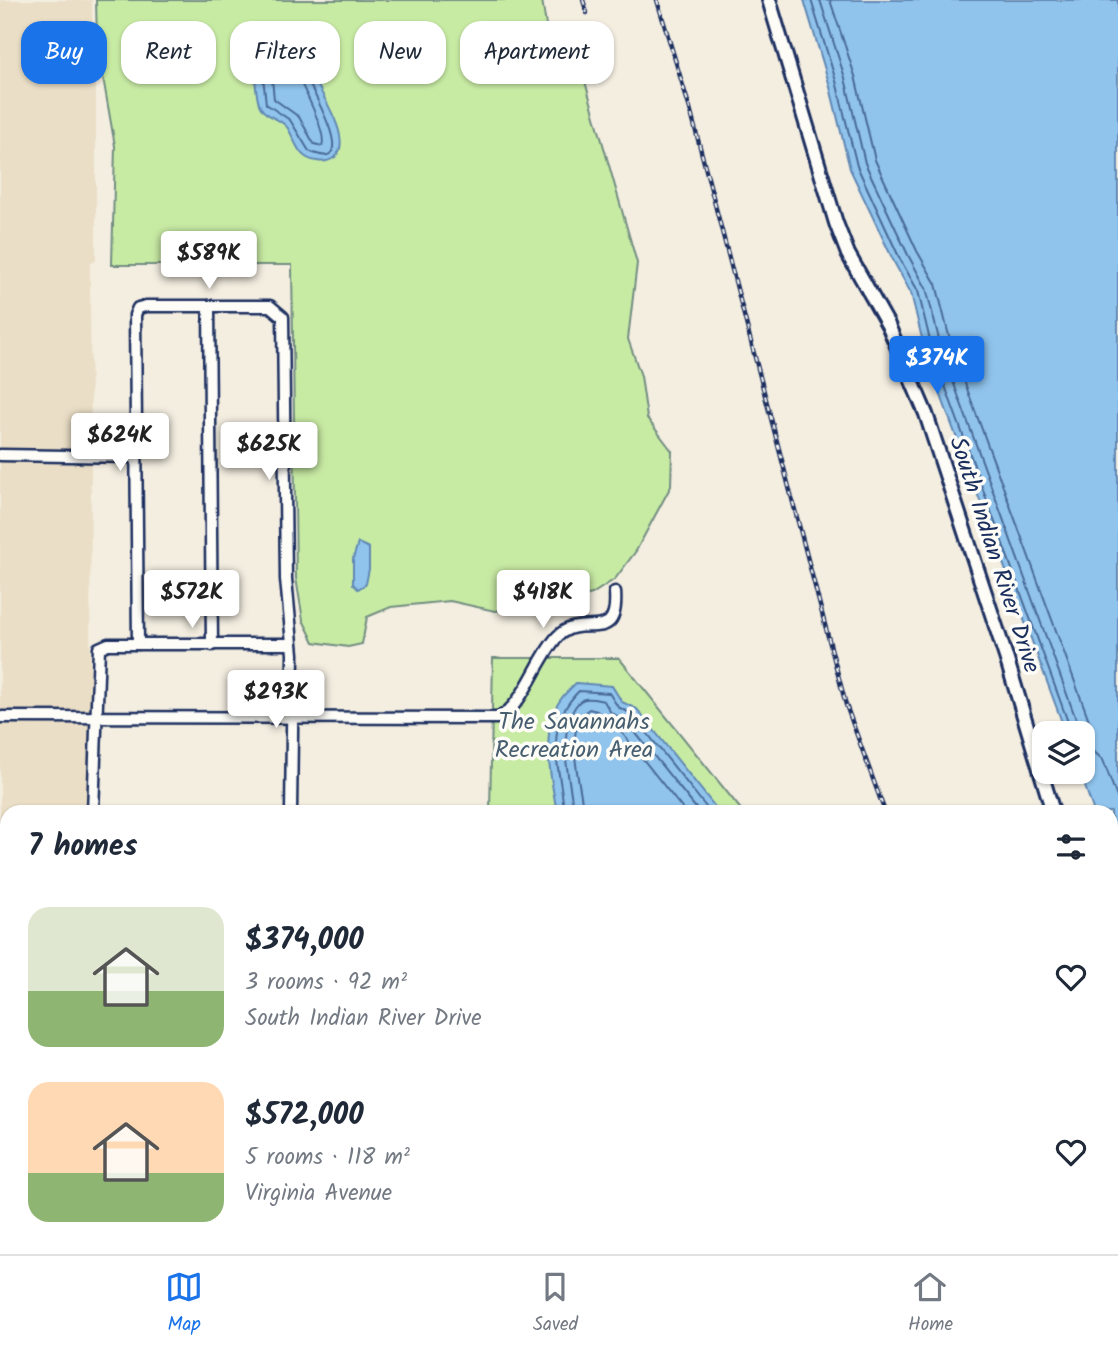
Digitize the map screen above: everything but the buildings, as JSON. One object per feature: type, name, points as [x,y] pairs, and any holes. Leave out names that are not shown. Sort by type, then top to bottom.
[{"type":"main road","name":"South Indian River Drive","points":[[769,0],[844,244],[888,325],[926,414],[1006,657],[1051,805]]},
{"type":"street","points":[[138,644],[135,315],[138,308],[146,306],[270,306],[283,317],[286,579],[293,654],[291,805]]},
{"type":"street","points":[[209,306],[212,645]]},
{"type":"street","points":[[0,455],[135,457]]},
{"type":"street","points":[[0,717],[498,718],[507,714],[514,705],[547,650],[561,633],[573,628],[603,627],[610,621],[615,612],[615,592]]},
{"type":"street","points":[[93,805],[99,648],[108,644],[291,644]]},
{"type":"shaded area","points":[[0,0],[92,0],[92,21],[21,21],[21,84],[96,84],[96,261],[90,265],[91,453],[0,452]]},
{"type":"shaded area","points":[[0,459],[91,460],[90,715],[0,713]]},
{"type":"shaded area","points":[[0,720],[90,722],[87,805],[0,805]]},
{"type":"green space","points":[[96,0],[542,0],[545,21],[460,21],[460,84],[586,84],[637,263],[628,339],[641,376],[647,418],[672,451],[671,486],[636,551],[615,579],[592,594],[546,605],[495,611],[450,601],[391,607],[367,617],[362,644],[348,647],[314,642],[303,620],[296,578],[292,265],[112,265],[115,146],[104,84],[107,84],[107,21],[96,21]]},
{"type":"green space","name":"The Savannahs Recreation Area","points":[[493,658],[619,658],[737,805],[490,805]]},
{"type":"water","points":[[804,0],[1118,0],[1118,805],[1092,805],[1084,784],[1095,784],[1095,721],[1062,721],[926,355],[911,293],[850,169],[829,83]]},
{"type":"water","points":[[255,84],[317,84],[337,124],[341,144],[338,153],[324,162],[305,157],[287,127],[266,114],[257,98]]},
{"type":"water","points":[[358,543],[369,548],[369,569],[366,584],[358,589],[353,584],[353,559]]},
{"type":"water","points":[[576,683],[612,686],[622,702],[637,709],[713,805],[556,805],[548,739],[554,711]]},
{"type":"railway","points":[[583,0],[587,13]]},
{"type":"railway","points":[[657,0],[690,109],[846,705],[882,805]]}]
